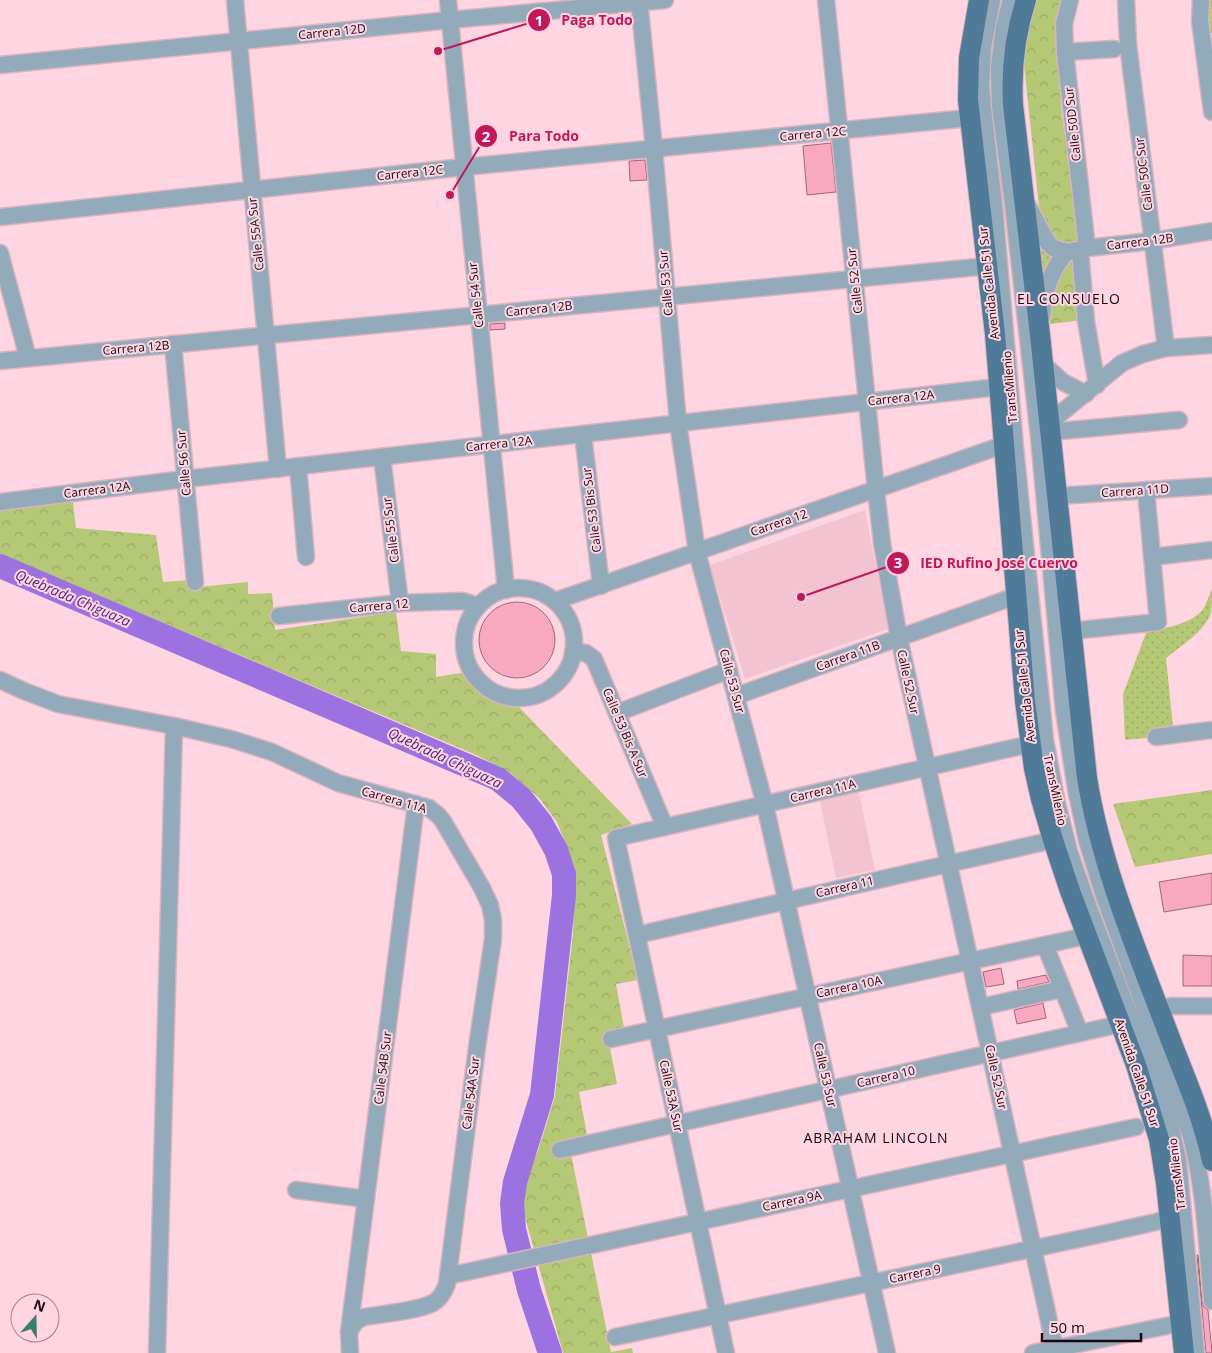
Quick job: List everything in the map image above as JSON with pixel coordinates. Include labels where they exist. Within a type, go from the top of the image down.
[{"type":"main road","name":"Avenida Calle 51 Sur","points":[[979,0],[967,80],[969,118],[988,266],[1030,744],[1041,799],[1053,840],[1086,936],[1126,1022],[1159,1139],[1176,1215],[1184,1353]]},
{"type":"main road","points":[[1026,0],[1017,37],[1012,84],[1087,778],[1095,821],[1113,884],[1154,1012],[1191,1091],[1212,1161]]},
{"type":"street","name":"Calle 55A Sur","points":[[235,0],[278,469]]},
{"type":"street","name":"Calle 54 Sur","points":[[448,0],[506,590]]},
{"type":"street","name":"Carrera 12D","points":[[0,65],[639,1],[665,0]]},
{"type":"street","name":"Calle 52 Sur","points":[[826,0],[876,490],[882,543],[898,638],[1056,1351]]},
{"type":"street","name":"TransMilenio","points":[[992,0],[983,47],[981,87],[999,252],[1042,717],[1052,781],[1069,851],[1126,1022]]},
{"type":"street","name":"TransMilenio","points":[[1011,0],[1000,52],[998,86],[1039,438],[1064,711],[1076,789],[1087,841],[1104,896],[1154,1012],[1191,1136],[1207,1202],[1212,1301]]},
{"type":"street","name":"Calle 50D Sur","points":[[1070,0],[1064,24],[1065,52],[1078,250],[1091,389]]},
{"type":"street","name":"Calle 50C Sur","points":[[1126,0],[1128,44],[1166,348]]},
{"type":"street","points":[[1201,0],[1200,21],[1212,112]]},
{"type":"street","name":"Calle 53 Sur","points":[[639,1],[678,423],[697,552],[765,805],[887,1353]]},
{"type":"street","points":[[1065,52],[1114,49]]},
{"type":"street","name":"Carrera 12C","points":[[0,217],[464,167],[969,118]]},
{"type":"street","points":[[1024,200],[1048,243],[1053,248],[1078,250]]},
{"type":"street","name":"Carrera 12B","points":[[1078,250],[1212,232]]},
{"type":"street","points":[[1040,335],[1044,302],[1054,267],[1078,250]]},
{"type":"street","points":[[0,253],[28,358]]},
{"type":"street","name":"Carrera 12B","points":[[0,361],[988,266]]},
{"type":"street","name":"Calle 56 Sur","points":[[173,344],[196,582]]},
{"type":"street","points":[[1050,428],[1122,363],[1143,354],[1166,348],[1212,345]]},
{"type":"street","points":[[1043,364],[1063,382],[1091,389]]},
{"type":"street","name":"Carrera 12A","points":[[0,502],[185,479],[998,387]]},
{"type":"street","points":[[1050,428],[1179,420]]},
{"type":"street","name":"Calle 53 Bis Sur","points":[[583,434],[601,586]]},
{"type":"street","name":"Carrera 12","points":[[555,602],[1003,445]]},
{"type":"street","name":"Calle 55 Sur","points":[[382,457],[400,603]]},
{"type":"street","points":[[298,466],[306,557]]},
{"type":"street","name":"Carrera 11D","points":[[1057,496],[1212,486]]},
{"type":"street","points":[[1072,631],[1158,622],[1146,490]]},
{"type":"street","points":[[1152,556],[1212,550]]},
{"type":"street","points":[[527,588],[547,595],[555,602],[569,619],[574,635],[574,652],[569,667],[560,680],[548,690],[534,696],[518,697],[503,695],[489,688],[477,678],[469,664],[465,649],[465,634],[470,619],[478,606],[486,599],[506,590],[527,588]]},
{"type":"street","name":"Carrera 11B","points":[[736,696],[1016,596]]},
{"type":"street","name":"Carrera 12","points":[[279,616],[400,603],[463,601],[478,606]]},
{"type":"street","name":"Calle 53 Bis A Sur","points":[[574,652],[586,653],[592,656],[665,827]]},
{"type":"street","points":[[617,714],[728,670]]},
{"type":"street","name":"Carrera 11A","points":[[0,680],[58,704],[231,739],[272,752],[338,783],[429,808],[438,814],[443,821],[482,888]]},
{"type":"street","points":[[157,1353],[174,726]]},
{"type":"street","points":[[1156,737],[1212,730]]},
{"type":"street","name":"Carrera 11A","points":[[616,838],[1030,744]]},
{"type":"street","name":"Calle 54B Sur","points":[[350,1353],[349,1332],[416,804]]},
{"type":"street","name":"Calle 53A Sur","points":[[616,838],[726,1353]]},
{"type":"street","name":"Carrera 11","points":[[637,935],[1053,840]]},
{"type":"street","name":"Calle 54A Sur","points":[[349,1332],[356,1321],[364,1317],[433,1303],[439,1298],[447,1284],[493,939],[493,920],[490,905],[482,888]]},
{"type":"street","name":"Carrera 10A","points":[[611,1039],[1086,936]]},
{"type":"street","points":[[1045,945],[1080,1034]]},
{"type":"street","points":[[981,1008],[1062,989]]},
{"type":"street","name":"Carrera 10","points":[[560,1150],[1080,1034],[1126,1022],[1178,1005],[1212,1006]]},
{"type":"street","name":"Carrera 9A","points":[[448,1276],[1136,1127]]},
{"type":"street","points":[[296,1190],[366,1199]]},
{"type":"street","name":"Carrera 9","points":[[614,1337],[1033,1249],[1176,1215],[1207,1202]]},
{"type":"street","name":"TransMilenio","points":[[1176,1215],[1196,1353]]},
{"type":"street","points":[[1033,1353],[1056,1351],[1181,1323]]},
{"type":"shaded area","points":[[865,510],[888,629],[745,679],[710,565]]},
{"type":"shaded area","points":[[858,788],[875,870],[836,878],[819,796]]},
{"type":"green space","points":[[1037,0],[1063,0],[1058,22],[1057,56],[1062,115],[1081,243],[1062,246],[1056,242],[1049,231],[1039,207],[1024,64],[1027,34]]},
{"type":"green space","points":[[1208,0],[1212,0],[1212,33],[1209,34]]},
{"type":"green space","points":[[1037,241],[1056,255],[1047,265],[1040,286]]},
{"type":"green space","points":[[1074,260],[1083,320],[1050,324],[1054,288],[1061,273]]},
{"type":"green space","points":[[73,502],[76,528],[156,535],[163,582],[189,580],[189,588],[248,582],[248,594],[272,593],[275,630],[396,612],[401,651],[436,654],[436,677],[467,672],[494,697],[516,704],[632,824],[601,835],[638,980],[616,984],[627,1044],[610,1048],[617,1084],[579,1092],[588,1140],[569,1144],[611,1352],[632,1348],[633,1353],[563,1353],[523,1210],[525,1182],[538,1151],[555,1096],[573,933],[575,868],[557,822],[539,798],[508,771],[474,754],[0,554],[0,510]]},
{"type":"green space","points":[[1212,589],[1211,613],[1208,620],[1192,638],[1166,658],[1173,727],[1156,728],[1156,737],[1125,740],[1123,694],[1146,633],[1178,625],[1193,618],[1204,608]]},
{"type":"green space","points":[[1212,790],[1212,854],[1135,867],[1113,804]]},
{"type":"building","points":[[831,143],[836,192],[807,195],[803,146]]},
{"type":"building","points":[[645,160],[647,180],[630,181],[629,161]]},
{"type":"building","points":[[505,323],[505,329],[490,330],[490,324]]},
{"type":"building","points":[[517,602],[532,605],[544,613],[552,625],[555,640],[552,655],[544,667],[532,675],[517,678],[502,675],[490,667],[482,655],[479,640],[482,625],[490,613],[502,605]]},
{"type":"building","points":[[1212,873],[1212,904],[1164,912],[1159,882]]},
{"type":"building","points":[[1183,955],[1212,956],[1212,986],[1183,986]]},
{"type":"building","points":[[1001,968],[1004,984],[986,987],[983,972]]},
{"type":"building","points":[[1046,975],[1049,982],[1018,989],[1017,981]]},
{"type":"building","points":[[1043,1003],[1046,1018],[1017,1024],[1014,1010]]},
{"type":"building","points":[[1197,1255],[1202,1302],[1208,1310],[1212,1353],[1206,1353]]},
{"type":"waterway","name":"Quebrada Chiguaza","points":[[0,566],[498,779],[521,798],[541,823],[556,850],[564,874],[564,895],[542,1095],[515,1182],[512,1203],[514,1229],[529,1290],[550,1353]]},
{"type":"place","name":"Paga Todo","points":[[438,51]]},
{"type":"place","name":"Para Todo","points":[[450,195]]},
{"type":"place","name":"IED Rufino José Cuervo","points":[[801,597]]},
{"type":"district","name":"EL CONSUELO","points":[[1069,299]]},
{"type":"district","name":"ABRAHAM LINCOLN","points":[[876,1138]]}]
